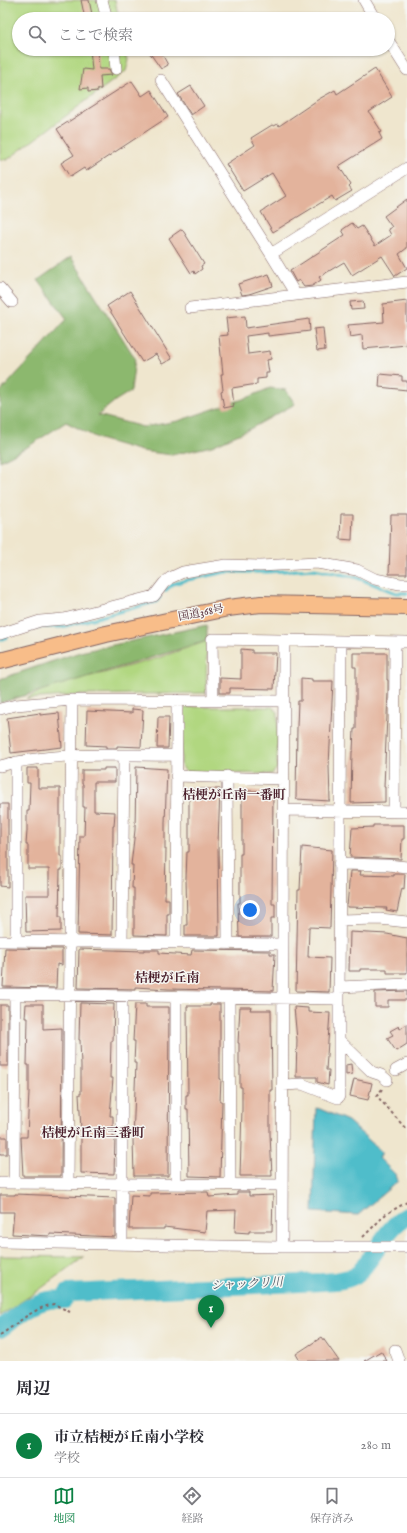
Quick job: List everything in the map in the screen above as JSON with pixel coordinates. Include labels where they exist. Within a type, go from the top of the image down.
[{"type":"highway","name":"国道368号","points":[[0,661],[106,634],[228,608],[261,604],[407,607]]},
{"type":"street","points":[[102,0],[105,12]]},
{"type":"street","points":[[364,0],[371,12]]},
{"type":"street","points":[[395,51],[407,70]]},
{"type":"street","points":[[115,56],[116,69]]},
{"type":"street","points":[[161,80],[296,295]]},
{"type":"street","points":[[271,254],[407,168]]},
{"type":"street","points":[[190,308],[407,282]]},
{"type":"street","points":[[0,288],[12,302]]},
{"type":"street","points":[[0,634],[40,621],[64,619],[154,596],[164,582],[183,572],[226,565],[260,566],[317,562],[357,570],[375,578],[400,584],[407,584]]},
{"type":"street","points":[[213,700],[212,638],[407,642]]},
{"type":"street","points":[[282,1247],[284,640]]},
{"type":"street","points":[[283,1085],[302,1084],[338,1098],[339,1096],[339,810],[341,641]]},
{"type":"street","points":[[394,811],[395,642]]},
{"type":"street","points":[[0,709],[16,705],[72,700],[283,701]]},
{"type":"street","points":[[68,1184],[72,700]]},
{"type":"street","points":[[176,942],[177,700]]},
{"type":"street","points":[[0,766],[16,762],[71,756],[176,755]]},
{"type":"street","points":[[122,942],[124,756]]},
{"type":"street","points":[[16,762],[16,941]]},
{"type":"street","points":[[176,776],[227,776],[283,779]]},
{"type":"street","points":[[227,776],[228,944]]},
{"type":"street","points":[[283,810],[407,812]]},
{"type":"street","points":[[339,864],[407,867]]},
{"type":"street","points":[[339,920],[380,919],[407,922]]},
{"type":"street","points":[[0,941],[282,944]]},
{"type":"street","points":[[339,986],[407,984]]},
{"type":"street","points":[[0,994],[176,998],[339,999]]},
{"type":"street","points":[[14,1182],[15,994]]},
{"type":"street","points":[[122,996],[122,1245]]},
{"type":"street","points":[[176,998],[176,1184]]},
{"type":"street","points":[[229,998],[230,1184]]},
{"type":"street","points":[[339,1040],[372,1072],[381,1075],[387,1080]]},
{"type":"street","points":[[396,1070],[407,1064]]},
{"type":"street","points":[[0,1182],[68,1184],[282,1185]]},
{"type":"street","points":[[0,1242],[282,1247],[406,1247]]},
{"type":"street","points":[[395,1350],[399,1361]]},
{"type":"path","points":[[387,1080],[377,1096],[407,1130]]},
{"type":"path","points":[[359,1246],[367,1232],[386,1214],[393,1208],[407,1202]]},
{"type":"path","points":[[0,1335],[28,1314],[39,1308],[54,1304],[70,1312]]},
{"type":"green space","points":[[0,0],[115,0],[118,12],[12,12],[12,56],[128,56],[129,59],[126,71],[7,160],[0,159]]},
{"type":"green space","points":[[71,257],[135,358],[131,391],[115,401],[98,415],[143,427],[178,421],[249,397],[270,388],[286,390],[295,404],[248,430],[212,446],[172,455],[141,451],[99,439],[66,422],[29,446],[0,461],[0,392],[67,319],[38,280]]},
{"type":"green space","points":[[207,625],[207,641],[0,703],[0,679],[80,652]]},
{"type":"green space","points":[[207,641],[206,693],[80,695],[26,699],[53,684],[104,673],[158,658]]},
{"type":"green space","points":[[186,707],[272,707],[278,712],[277,768],[272,774],[186,772],[181,765],[181,714]]},
{"type":"green space","points":[[0,1256],[84,1257],[0,1316]]},
{"type":"water","points":[[316,1108],[348,1121],[382,1152],[379,1158],[396,1175],[398,1181],[358,1215],[313,1212]]},
{"type":"building","points":[[81,0],[89,0],[92,12],[84,12]]},
{"type":"building","points":[[91,56],[98,56],[99,69],[109,69],[112,75],[100,76],[101,89],[98,89],[98,91],[88,92],[88,88],[80,89],[83,69],[92,70]]},
{"type":"building","points":[[152,56],[163,56],[168,65],[161,69]]},
{"type":"building","points":[[375,69],[392,97],[369,112],[382,132],[379,133],[382,139],[339,166],[351,185],[349,187],[352,191],[335,201],[332,196],[273,232],[261,212],[286,196],[272,173],[243,191],[226,164],[255,145],[251,138],[272,125],[274,126],[278,124],[279,126],[335,90],[337,94]]},
{"type":"building","points":[[132,81],[142,96],[151,90],[168,117],[86,171],[84,168],[70,177],[61,163],[74,155],[57,129]]},
{"type":"building","points":[[191,86],[204,106],[191,115],[178,94]]},
{"type":"building","points":[[407,199],[407,248],[399,254],[407,268],[395,276],[382,256],[352,275],[344,262],[319,277],[321,280],[312,286],[304,287],[299,280],[296,282],[290,271],[345,235],[342,230],[352,223],[357,229],[362,226],[375,246],[391,235],[388,229],[392,227],[384,216]]},
{"type":"building","points":[[182,229],[204,264],[201,266],[202,269],[195,274],[194,271],[191,273],[169,238]]},
{"type":"building","points":[[269,274],[273,286],[242,295],[238,284]]},
{"type":"building","points":[[130,291],[172,359],[162,364],[156,354],[142,362],[107,306]]},
{"type":"building","points":[[363,301],[364,309],[351,310],[350,302]]},
{"type":"building","points":[[407,301],[407,345],[363,349],[362,335],[350,337],[348,325],[384,322],[383,304]]},
{"type":"building","points":[[245,316],[246,328],[309,319],[310,331],[268,336],[268,333],[246,336],[248,354],[270,351],[271,359],[267,360],[269,373],[266,373],[266,378],[257,379],[257,384],[232,388],[234,406],[224,408],[221,391],[223,390],[221,374],[223,374],[219,336],[228,335],[226,318]]},
{"type":"building","points":[[323,328],[325,350],[317,351],[314,329]]},
{"type":"building","points":[[380,374],[402,376],[402,381],[407,381],[407,390],[379,387]]},
{"type":"building","points":[[341,514],[353,514],[352,540],[340,539]]},
{"type":"building","points":[[391,515],[407,515],[407,574],[389,574]]},
{"type":"building","points":[[241,649],[252,650],[252,653],[276,653],[274,689],[230,688],[230,693],[220,693],[220,678],[241,679]]},
{"type":"building","points":[[353,653],[387,653],[388,692],[384,787],[385,802],[351,803],[352,751],[354,729],[356,729],[356,667],[353,667]]},
{"type":"building","points":[[301,678],[312,679],[312,681],[333,681],[329,766],[330,801],[296,799],[298,701],[301,701]]},
{"type":"building","points":[[132,709],[143,710],[141,747],[117,746],[117,748],[106,748],[106,746],[86,745],[87,711],[132,713]]},
{"type":"building","points":[[40,713],[40,715],[59,713],[62,747],[11,753],[7,718]]},
{"type":"building","points":[[158,717],[169,717],[168,748],[157,748]]},
{"type":"building","points":[[136,767],[167,769],[165,899],[169,899],[169,914],[167,914],[167,936],[134,935],[134,888],[132,888],[133,865],[131,865],[135,830]]},
{"type":"building","points":[[27,768],[38,768],[38,788],[60,788],[60,856],[62,856],[62,870],[60,870],[59,917],[61,917],[61,931],[26,932],[25,895],[49,895],[49,869],[28,869],[28,845],[26,845],[30,783],[27,783]]},
{"type":"building","points":[[104,768],[115,768],[115,782],[94,782],[94,811],[115,812],[113,826],[112,935],[78,934],[80,836],[84,836],[85,807],[83,807],[82,770],[104,770]]},
{"type":"building","points":[[189,789],[220,789],[218,844],[219,936],[185,936],[185,925],[187,925],[187,852],[189,852]]},
{"type":"building","points":[[242,791],[273,791],[272,904],[275,904],[275,918],[271,918],[271,937],[239,937],[238,903],[240,903],[240,854],[242,854]]},
{"type":"building","points":[[0,804],[8,804],[8,887],[0,886]]},
{"type":"building","points":[[373,825],[404,825],[404,839],[402,839],[401,859],[350,857],[352,828],[373,827]]},
{"type":"building","points":[[302,847],[332,850],[330,928],[309,927],[308,957],[330,958],[329,992],[296,991],[298,890],[300,890]]},
{"type":"building","points":[[350,871],[361,871],[360,875],[394,876],[394,874],[405,874],[404,889],[402,888],[397,912],[386,910],[387,908],[347,907]]},
{"type":"building","points":[[350,932],[387,934],[407,938],[407,973],[387,973],[387,969],[360,969],[360,971],[349,971]]},
{"type":"building","points":[[5,948],[62,949],[62,965],[57,964],[56,988],[3,987]]},
{"type":"building","points":[[79,949],[159,950],[159,953],[191,955],[192,950],[270,951],[270,954],[275,954],[273,991],[135,987],[135,989],[78,988]]},
{"type":"building","points":[[407,991],[407,1000],[388,1000],[388,1007],[375,1007],[375,992]]},
{"type":"building","points":[[80,1003],[114,1004],[113,1041],[111,1041],[110,1078],[113,1078],[110,1116],[113,1116],[113,1137],[115,1137],[114,1174],[81,1173],[79,1094],[81,1094],[79,1040]]},
{"type":"building","points":[[26,1004],[43,1004],[43,1029],[62,1028],[61,1176],[23,1176],[21,1137],[27,1137],[29,1092],[29,1065],[27,1065],[28,1018],[25,1018]]},
{"type":"building","points":[[135,1004],[146,1004],[146,1007],[169,1007],[168,1176],[134,1176],[133,1140],[136,1063],[134,1063],[135,1041],[133,1041]]},
{"type":"building","points":[[210,1004],[220,1004],[220,1101],[222,1101],[220,1177],[189,1176],[188,1109],[186,1109],[186,1095],[188,1095],[187,1006],[210,1006]]},
{"type":"building","points":[[0,1005],[8,1005],[8,1066],[0,1066]]},
{"type":"building","points":[[240,1007],[251,1007],[250,1010],[271,1010],[272,1090],[270,1090],[270,1134],[272,1176],[240,1176],[242,1087],[240,1087],[238,1043]]},
{"type":"building","points":[[294,1007],[308,1008],[308,1012],[330,1013],[326,1070],[329,1070],[328,1085],[317,1082],[317,1077],[296,1077],[297,1040]]},
{"type":"building","points":[[407,1024],[407,1044],[396,1051],[387,1038],[393,1035],[390,1031],[399,1026],[400,1029]]},
{"type":"building","points":[[351,1064],[352,1074],[346,1075],[346,1065]]},
{"type":"building","points":[[354,1079],[372,1083],[368,1100],[350,1096]]},
{"type":"building","points":[[0,1137],[7,1137],[7,1154],[0,1154]]},
{"type":"building","points":[[208,1192],[209,1197],[237,1195],[237,1192],[249,1192],[249,1196],[273,1195],[272,1231],[249,1231],[249,1233],[235,1232],[236,1210],[207,1211],[205,1232],[164,1227],[164,1229],[129,1229],[131,1195],[150,1196],[150,1193]]},
{"type":"building","points":[[15,1194],[115,1198],[115,1237],[12,1234],[14,1212],[0,1212],[0,1195]]},
{"type":"building","points":[[322,1337],[339,1361],[300,1361],[296,1354]]},
{"type":"building","points":[[381,1351],[387,1361],[364,1361]]},
{"type":"waterway","points":[[165,591],[173,584],[226,572],[267,572],[314,569],[355,577],[396,593],[407,593]]},
{"type":"waterway","points":[[30,630],[41,627],[62,627],[156,602],[160,597]]},
{"type":"waterway","points":[[0,640],[7,637]]},
{"type":"waterway","name":"シャックリ川","points":[[0,1329],[35,1304],[51,1300],[64,1300],[68,1293],[322,1282],[350,1278],[358,1273],[399,1221],[407,1216]]},
{"type":"place","name":"市立桔梗が丘南小学校","points":[[211,1328]]},
{"type":"district","name":"桔梗が丘南一番町","points":[[234,795]]},
{"type":"district","name":"桔梗が丘南","points":[[167,978]]},
{"type":"district","name":"桔梗が丘南三番町","points":[[93,1133]]}]
